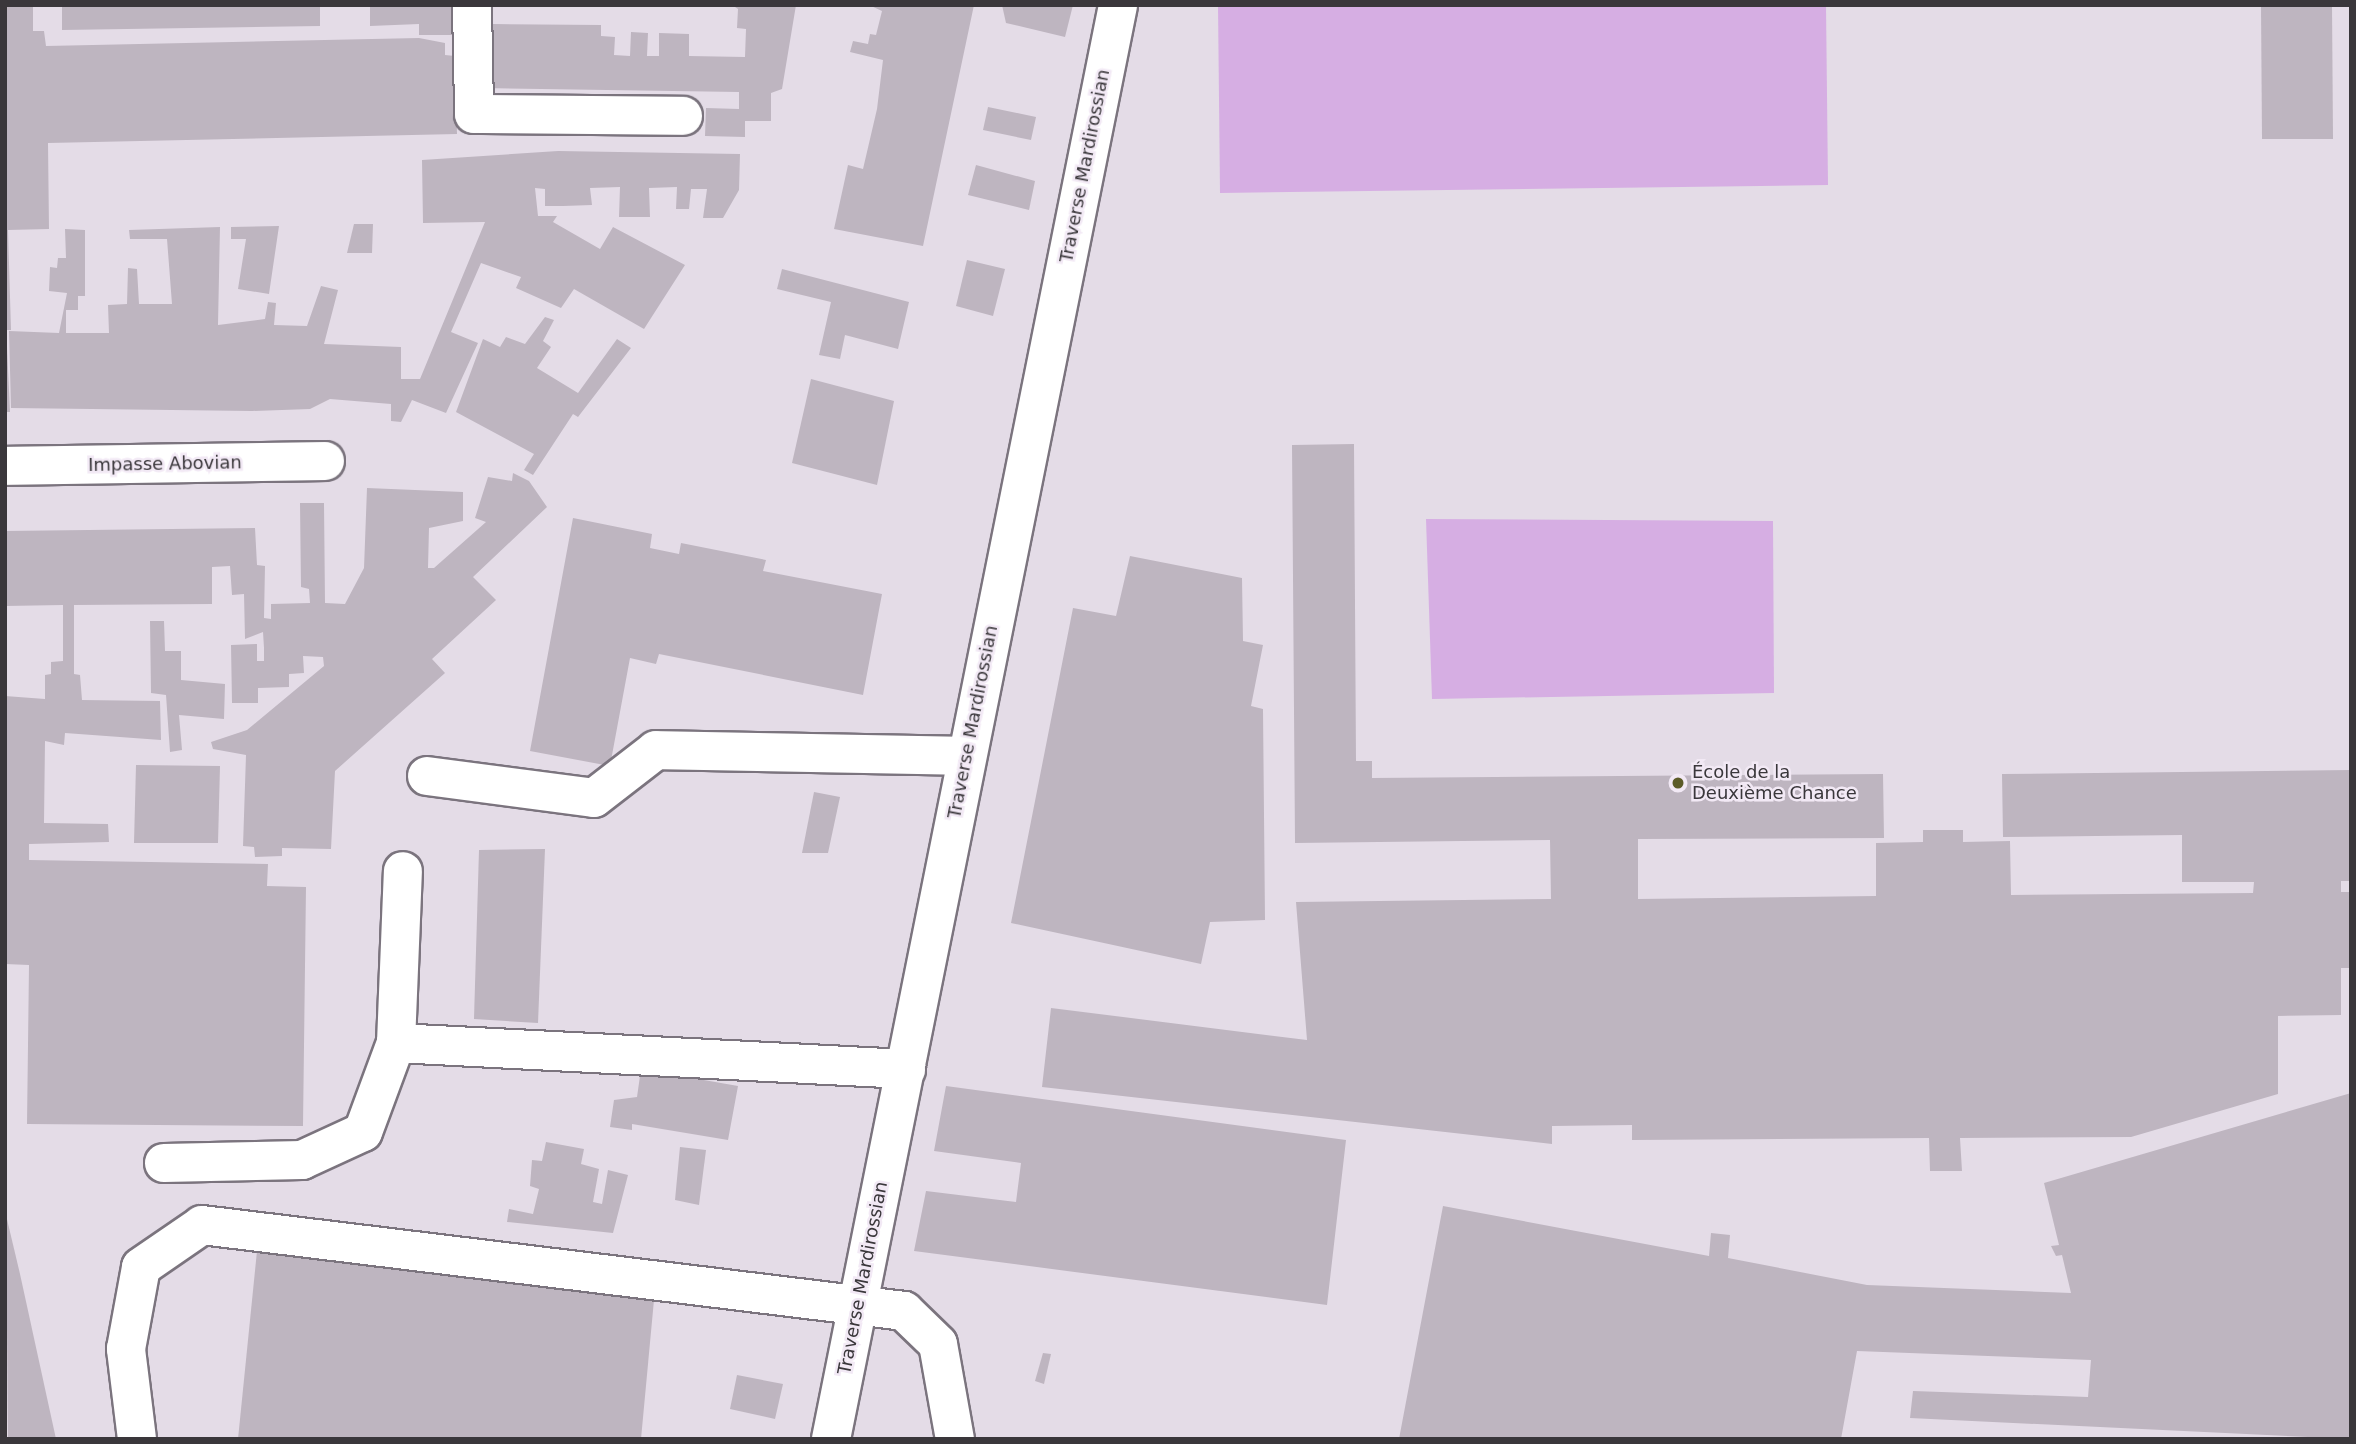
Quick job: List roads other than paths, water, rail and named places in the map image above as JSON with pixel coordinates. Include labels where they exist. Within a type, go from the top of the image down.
[{"type":"street","points":[[472,5],[474,114],[683,116]]},
{"type":"street","name":"Traverse Mardirossian","points":[[831,1439],[1118,5]]},
{"type":"street","name":"Impasse Abovian","points":[[5,466],[325,461]]},
{"type":"street","points":[[427,776],[594,798],[656,750],[966,756]]},
{"type":"street","points":[[164,1163],[302,1160],[363,1132],[396,1043],[403,871]]},
{"type":"street","points":[[396,1043],[906,1069]]},
{"type":"street","points":[[137,1439],[126,1349],[141,1267],[202,1225],[857,1302],[904,1311],[938,1344],[955,1439]]},
{"type":"place","name":"École de la Deuxième Chance","points":[[1678,783]]}]
